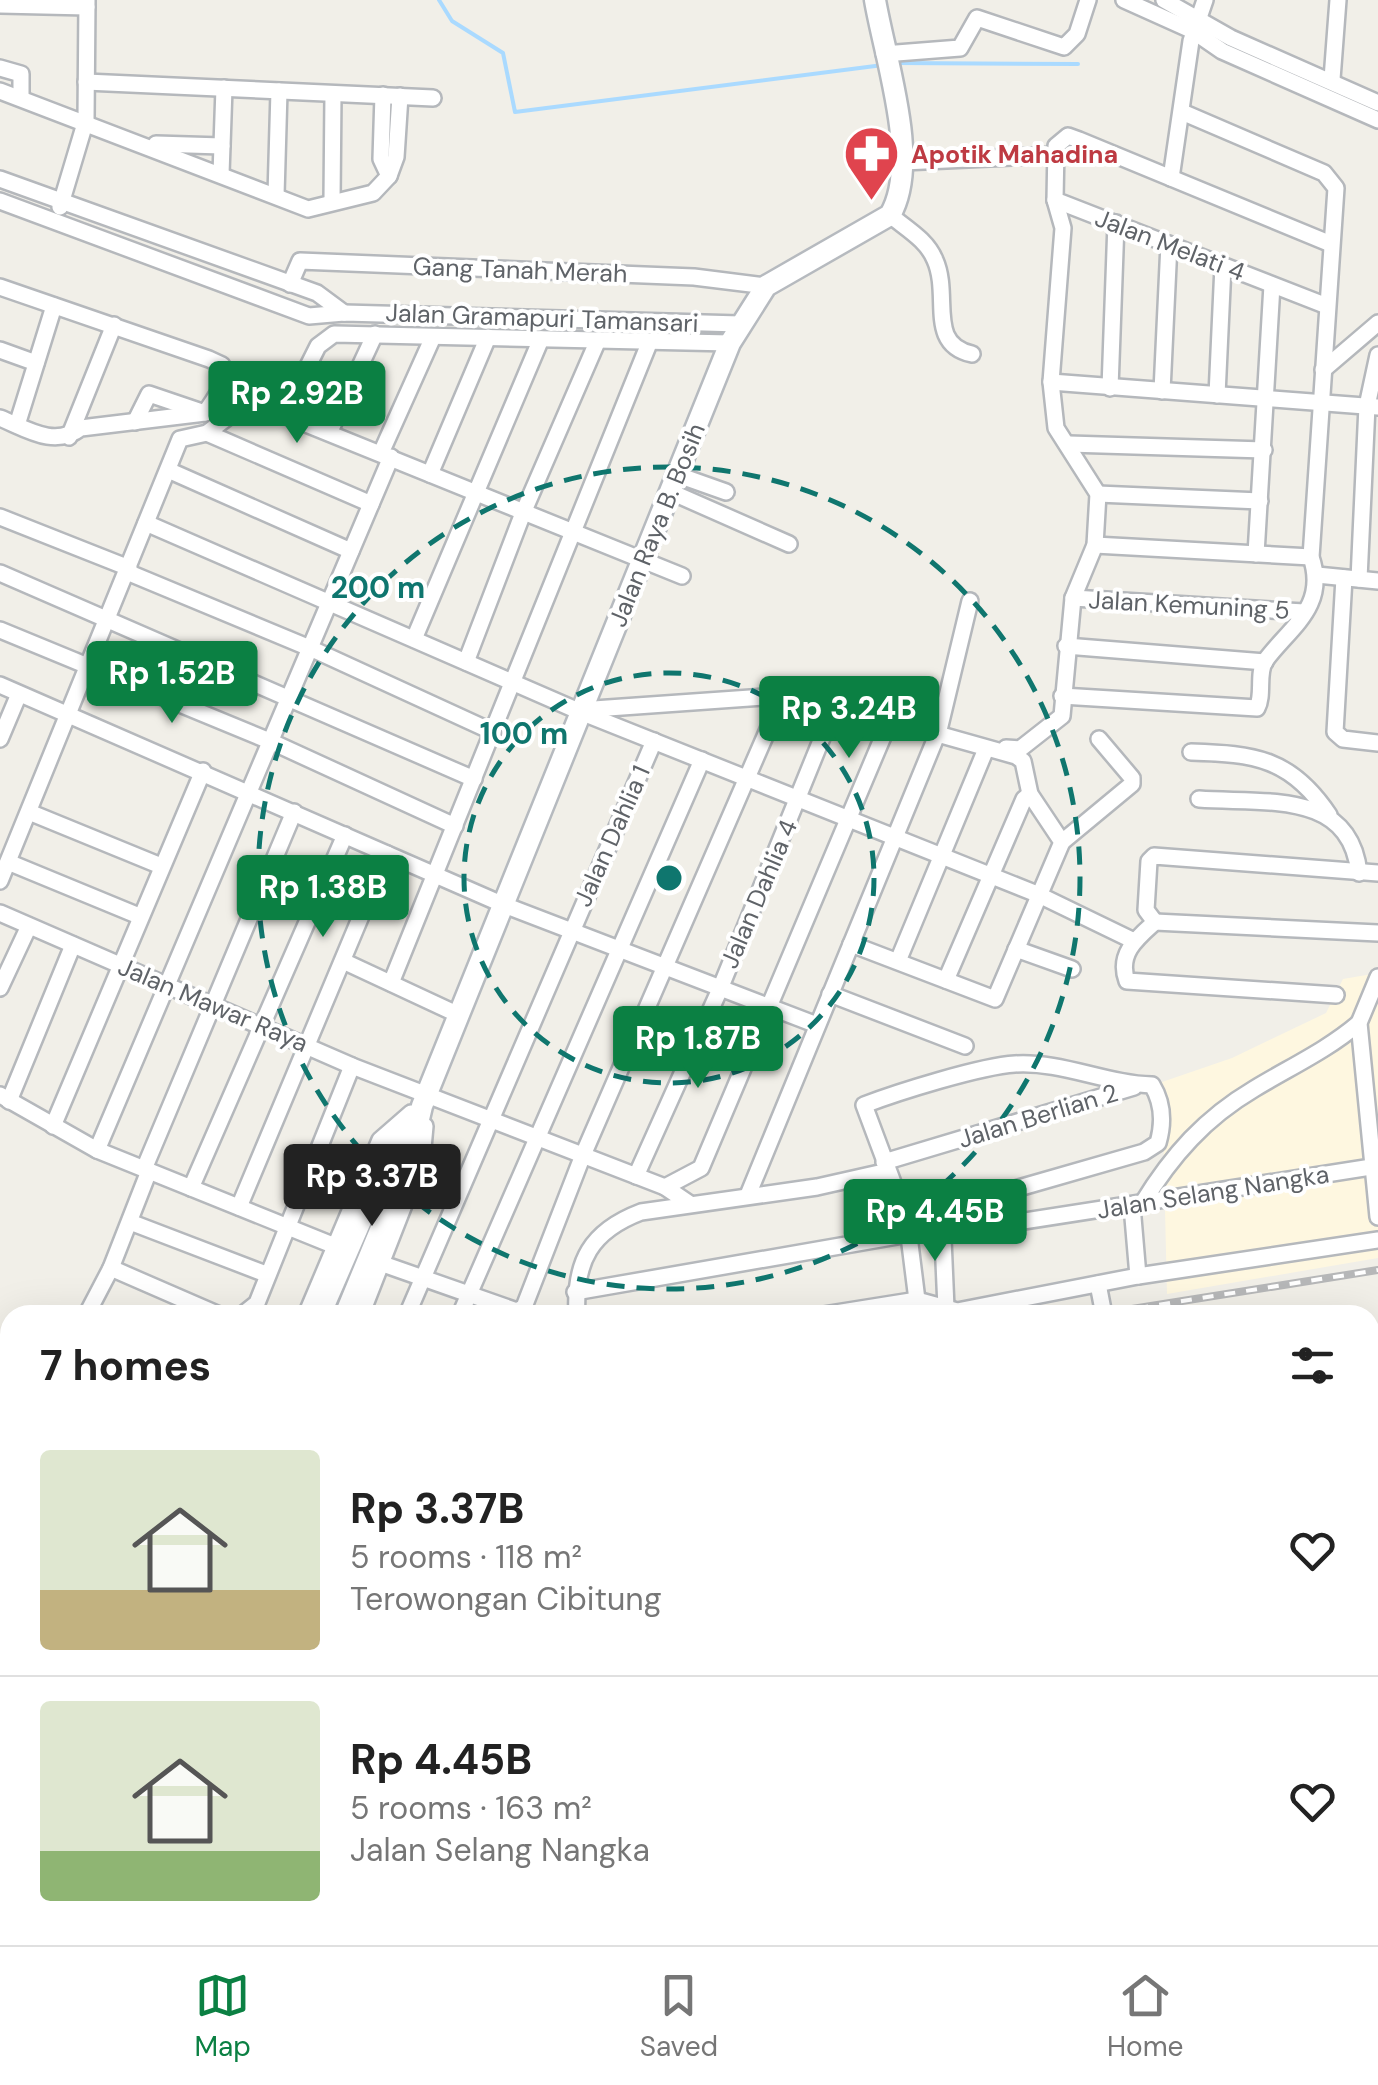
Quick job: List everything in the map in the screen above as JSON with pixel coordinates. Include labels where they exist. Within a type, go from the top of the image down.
[{"type":"main road","points":[[875,0],[903,162],[901,190],[890,215]]},
{"type":"main road","name":"Jalan Raya B. Bosih","points":[[424,1100],[735,334],[766,286],[890,215]]},
{"type":"main road","points":[[324,1305],[392,1148],[424,1100]]},
{"type":"main road","points":[[349,1305],[410,1158],[424,1100]]},
{"type":"street","points":[[886,62],[960,48],[977,18],[1064,48],[1077,34],[1088,0]]},
{"type":"street","points":[[1124,0],[1199,16],[1222,51],[1378,120]]},
{"type":"street","points":[[1164,0],[1199,16],[1230,38],[1332,79],[1378,103]]},
{"type":"street","points":[[1332,79],[1338,0]]},
{"type":"street","points":[[0,5],[87,3],[86,120],[55,222]]},
{"type":"street","points":[[1172,178],[1199,16]]},
{"type":"street","points":[[0,68],[21,74],[21,98]]},
{"type":"street","points":[[86,82],[433,98]]},
{"type":"street","points":[[222,174],[224,88]]},
{"type":"street","points":[[0,91],[86,120],[308,209],[332,200],[373,193],[389,176],[396,157],[400,96]]},
{"type":"street","points":[[276,196],[279,91]]},
{"type":"street","points":[[332,94],[332,200]]},
{"type":"street","points":[[383,95],[381,159],[389,176]]},
{"type":"street","points":[[1062,696],[1257,708],[1265,662],[1291,635],[1317,576],[1311,557],[1333,180],[1182,112]]},
{"type":"street","points":[[1021,755],[1038,737],[1056,726],[1062,716],[1073,598],[1095,545],[1098,494],[1056,428],[1051,382],[1063,228],[1056,200],[1056,146],[1068,136],[1332,244]]},
{"type":"street","points":[[145,144],[222,146]]},
{"type":"street","points":[[903,162],[1056,155]]},
{"type":"street","name":"Jalan Gramapuri Tamansari","points":[[0,180],[324,297],[344,313]]},
{"type":"street","name":"Jalan Melati 4","points":[[1056,200],[1328,306]]},
{"type":"street","name":"Jalan Gramapuri Tamansari","points":[[0,201],[309,316],[344,313],[735,334]]},
{"type":"street","points":[[890,215],[928,246],[938,264],[944,339],[955,350],[972,354]]},
{"type":"street","points":[[1110,388],[1116,224]]},
{"type":"street","points":[[1162,391],[1169,244]]},
{"type":"street","name":"Gang Tanah Merah","points":[[290,284],[300,261],[694,277],[766,286]]},
{"type":"street","points":[[1217,395],[1223,266]]},
{"type":"street","points":[[1256,554],[1272,285]]},
{"type":"street","points":[[0,287],[222,365],[224,382],[205,412],[81,428],[69,437],[54,439],[0,418]]},
{"type":"street","points":[[17,425],[54,306]]},
{"type":"street","points":[[1323,370],[1378,323]]},
{"type":"street","points":[[69,437],[114,325]]},
{"type":"street","points":[[286,412],[324,337],[375,334],[650,340],[735,334]]},
{"type":"street","points":[[330,432],[375,334]]},
{"type":"street","points":[[97,1150],[312,649],[433,337]]},
{"type":"street","points":[[430,474],[488,338]]},
{"type":"street","points":[[414,640],[541,340]]},
{"type":"street","points":[[466,662],[523,513],[598,340]]},
{"type":"street","points":[[391,983],[650,340]]},
{"type":"street","points":[[0,350],[36,363]]},
{"type":"street","points":[[1378,354],[1372,407],[1370,519],[1352,578],[1335,732],[1342,740],[1378,743]]},
{"type":"street","points":[[1051,382],[1372,407]]},
{"type":"street","points":[[135,422],[149,394],[205,412]]},
{"type":"street","points":[[0,881],[180,439],[207,432],[249,400],[682,576]]},
{"type":"street","points":[[207,432],[371,504]]},
{"type":"street","points":[[1069,444],[1264,450]]},
{"type":"street","points":[[168,470],[351,551]]},
{"type":"street","points":[[674,483],[726,492]]},
{"type":"street","points":[[674,483],[789,544]]},
{"type":"street","points":[[1098,494],[1260,502]]},
{"type":"street","points":[[0,516],[312,649],[493,732]]},
{"type":"street","points":[[146,524],[512,682],[1036,894],[1132,940]]},
{"type":"street","points":[[1095,545],[1311,557]]},
{"type":"street","points":[[0,573],[292,696],[474,779]]},
{"type":"street","points":[[1317,576],[1378,581]]},
{"type":"street","name":"Jalan Kemuning 5","points":[[1073,598],[1304,612]]},
{"type":"street","points":[[748,1196],[938,733],[970,601]]},
{"type":"street","points":[[0,630],[272,742],[455,826]]},
{"type":"street","points":[[1066,646],[1265,662]]},
{"type":"street","points":[[0,686],[504,905],[817,1025]]},
{"type":"street","points":[[0,739],[19,694]]},
{"type":"street","points":[[584,709],[783,695],[838,700],[986,749],[1021,755]]},
{"type":"street","points":[[783,695],[1021,755]]},
{"type":"street","points":[[525,1305],[583,1156],[668,969],[783,695]]},
{"type":"street","name":"Jalan Dahlia 4","points":[[636,1176],[720,988],[836,706]]},
{"type":"street","points":[[665,1186],[701,1168],[890,720]]},
{"type":"street","points":[[851,944],[995,999],[1036,894],[1062,842],[1130,791],[1132,778],[1099,739]]},
{"type":"street","name":"Jalan Dahlia 1","points":[[411,1305],[654,741]]},
{"type":"street","points":[[898,962],[986,749]]},
{"type":"street","points":[[1190,752],[1250,754],[1308,782],[1356,847],[1360,873]]},
{"type":"street","points":[[1021,755],[1030,794],[1062,842]]},
{"type":"street","points":[[465,1305],[616,950],[702,760]]},
{"type":"street","points":[[53,1126],[118,964],[203,772]]},
{"type":"street","points":[[946,980],[1024,799],[1030,794]]},
{"type":"street","points":[[1199,799],[1318,808],[1328,814]]},
{"type":"street","points":[[29,812],[161,866]]},
{"type":"street","points":[[88,1305],[111,1268],[147,1170],[294,812]]},
{"type":"street","points":[[191,1188],[344,835]]},
{"type":"street","points":[[239,1208],[387,854]]},
{"type":"street","points":[[1155,922],[1146,910],[1149,861],[1154,856],[1378,873]]},
{"type":"street","points":[[8,862],[139,916]]},
{"type":"street","name":"Jalan Mawar Raya","points":[[0,913],[424,1100],[488,1119],[665,1186],[690,1204]]},
{"type":"street","points":[[1336,995],[1127,981],[1123,970],[1132,940],[1155,922],[1378,933]]},
{"type":"street","points":[[0,988],[29,926]]},
{"type":"street","points":[[74,945],[4,1098],[97,1150],[335,1246]]},
{"type":"street","points":[[1016,950],[1072,969]]},
{"type":"street","points":[[343,960],[459,1014]]},
{"type":"street","points":[[1138,1276],[1137,1205],[1164,1166],[1196,1132],[1253,1089],[1328,1050],[1359,1024],[1378,977]]},
{"type":"street","points":[[830,994],[965,1046]]},
{"type":"street","points":[[1359,1024],[1378,1217]]},
{"type":"street","points":[[576,1305],[576,1292],[908,1227],[1144,1152],[1158,1143],[1163,1124],[1152,1084],[1135,1087],[1088,1074],[1018,1064],[864,1106],[908,1227],[917,1300]]},
{"type":"street","points":[[254,1305],[352,1066]]},
{"type":"street","name":"Jalan Berlian 2","points":[[576,1292],[588,1250],[600,1231],[641,1212],[748,1196],[886,1166],[1135,1087]]},
{"type":"street","name":"Jalan Raya B. Bosih","points":[[310,1305],[380,1140],[424,1100]]},
{"type":"street","name":"Jalan Raya B. Bosih","points":[[366,1305],[422,1158],[424,1100]]},
{"type":"street","name":"Jalan Selang Nangka","points":[[946,1305],[946,1233],[1375,1166]]},
{"type":"street","points":[[130,1222],[266,1274]]},
{"type":"street","points":[[983,1305],[1138,1276],[1378,1240]]},
{"type":"street","points":[[384,1264],[498,1305]]},
{"type":"street","points":[[111,1268],[197,1305]]},
{"type":"street","points":[[1098,1284],[1102,1305]]},
{"type":"street","points":[[886,1305],[917,1300],[935,1305]]},
{"type":"shaded area","points":[[1378,973],[1378,1258],[1167,1294],[1162,1082],[1232,1058],[1326,1013],[1343,979]]},
{"type":"waterway","points":[[439,0],[452,21],[503,53],[515,112],[883,65]]},
{"type":"waterway","points":[[898,63],[1078,64]]},
{"type":"railway","points":[[1157,1305],[1378,1270]]},
{"type":"place","name":"Apotik Mahadina","points":[[872,203]]}]
